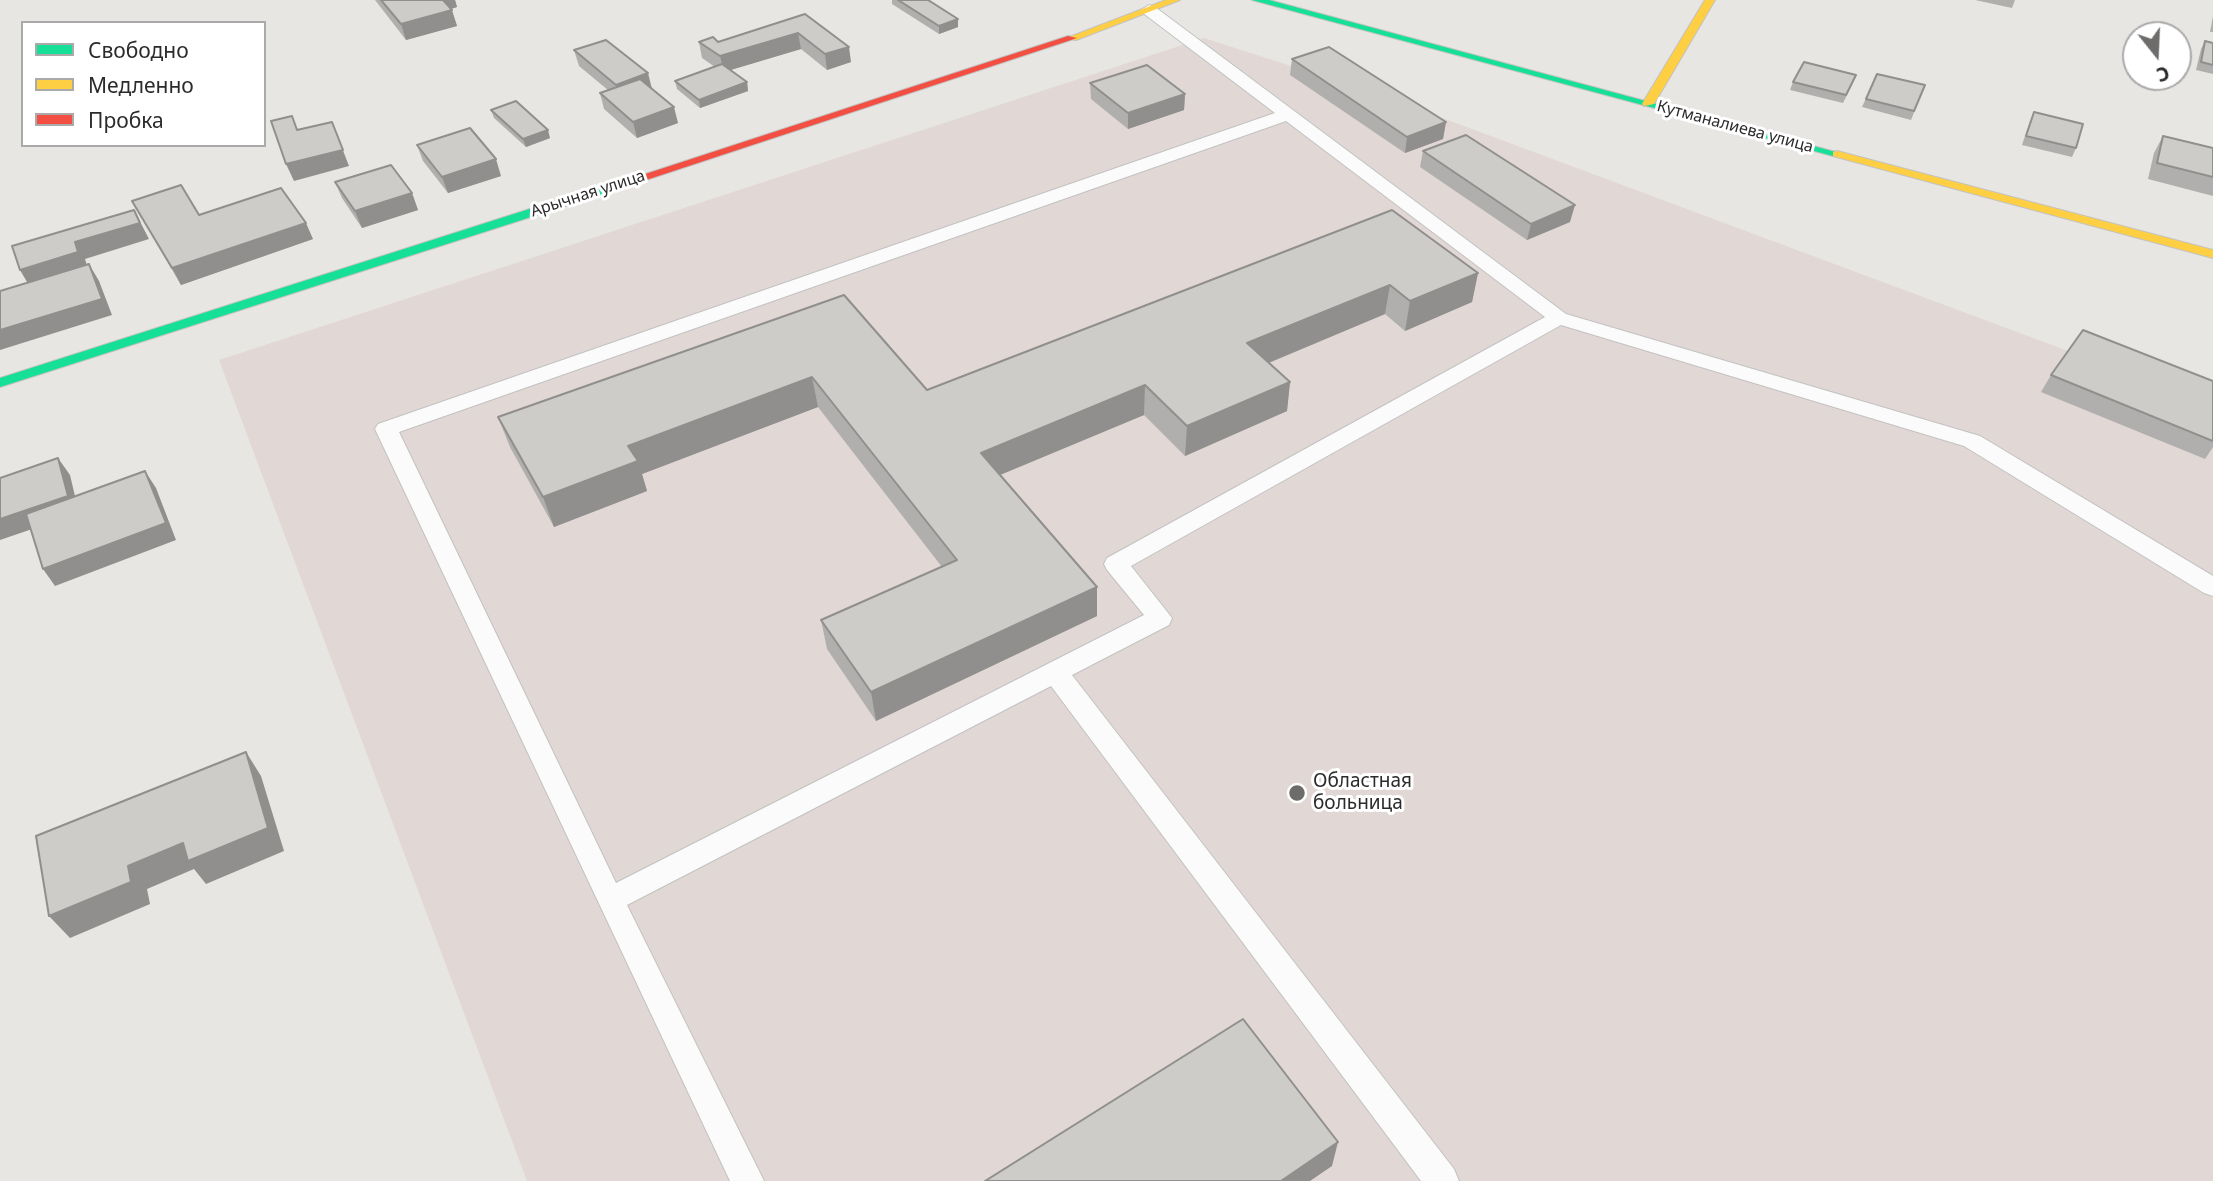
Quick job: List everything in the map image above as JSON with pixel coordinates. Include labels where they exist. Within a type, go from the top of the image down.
[{"type":"street","name":"Арычная улица","points":[[0,383],[1064,41],[1175,0]]},
{"type":"street","name":"Кутманалиева улица","points":[[1257,0],[2213,254]]},
{"type":"street","points":[[1648,104],[1710,0]]},
{"type":"lane","points":[[1149,10],[1559,318],[1972,441],[2213,587]]},
{"type":"lane","points":[[747,1181],[386,429],[1289,114]]},
{"type":"lane","points":[[610,900],[1160,618],[1116,564],[1559,318]]},
{"type":"lane","points":[[1054,671],[1442,1181]]},
{"type":"shaded area","name":"Областная больница","points":[[1204,38],[1378,94],[2213,405],[2213,1181],[527,1181],[219,360]]},
{"type":"building","points":[[381,0],[443,0],[452,10],[401,24]]},
{"type":"building","points":[[898,0],[928,0],[958,19],[939,26]]},
{"type":"building","points":[[805,14],[849,47],[825,54],[798,33],[720,56],[699,42],[713,37],[718,42]]},
{"type":"building","points":[[606,40],[648,73],[616,85],[574,50]]},
{"type":"building","points":[[2205,41],[2213,43],[2213,65],[2201,62]]},
{"type":"building","points":[[1329,47],[1446,122],[1407,137],[1292,59]]},
{"type":"building","points":[[1804,62],[1856,75],[1846,95],[1793,82]]},
{"type":"building","points":[[722,64],[747,82],[699,100],[675,81]]},
{"type":"building","points":[[1147,65],[1185,94],[1128,113],[1090,83]]},
{"type":"building","points":[[1877,74],[1925,85],[1914,111],[1866,99]]},
{"type":"building","points":[[640,79],[674,107],[633,122],[600,93]]},
{"type":"building","points":[[516,101],[548,130],[523,139],[491,110]]},
{"type":"building","points":[[2034,112],[2083,124],[2076,148],[2026,136]]},
{"type":"building","points":[[292,116],[297,130],[332,122],[343,150],[286,164],[271,121]]},
{"type":"building","points":[[470,128],[496,159],[442,177],[417,145]]},
{"type":"building","points":[[1466,135],[1575,205],[1531,224],[1423,151]]},
{"type":"building","points":[[2163,136],[2213,148],[2213,177],[2157,163]]},
{"type":"building","points":[[391,165],[412,193],[355,211],[335,182]]},
{"type":"building","points":[[181,185],[199,215],[281,188],[306,223],[172,268],[132,201]]},
{"type":"building","points":[[134,210],[140,223],[75,242],[78,252],[20,270],[12,246]]},
{"type":"building","points":[[1392,210],[1478,273],[1410,301],[1390,285],[1247,343],[1290,382],[1187,426],[1145,385],[981,453],[1097,587],[871,692],[821,620],[957,560],[812,377],[628,446],[638,461],[543,497],[498,417],[844,295],[927,390]]},
{"type":"building","points":[[89,264],[102,299],[0,330],[0,291]]},
{"type":"building","points":[[2083,330],[2213,381],[2213,441],[2051,375]]},
{"type":"building","points":[[58,458],[68,496],[0,519],[0,478]]},
{"type":"building","points":[[145,471],[166,523],[43,569],[26,514]]},
{"type":"building","points":[[246,752],[268,828],[188,861],[183,843],[128,866],[131,882],[49,916],[36,836]]},
{"type":"building","points":[[1243,1019],[1338,1142],[1281,1181],[985,1181]]},
{"type":"traffic: fast","points":[[1257,0],[1837,154]]},
{"type":"traffic: fast","points":[[0,383],[633,180]]},
{"type":"traffic: slow","points":[[1072,38],[1175,0]]},
{"type":"traffic: slow","points":[[1648,104],[1710,0]]},
{"type":"traffic: slow","points":[[1837,154],[2213,254]]},
{"type":"traffic: jam","points":[[633,180],[1072,38]]},
{"type":"place","name":"Областная больница","points":[[1297,793]]}]
